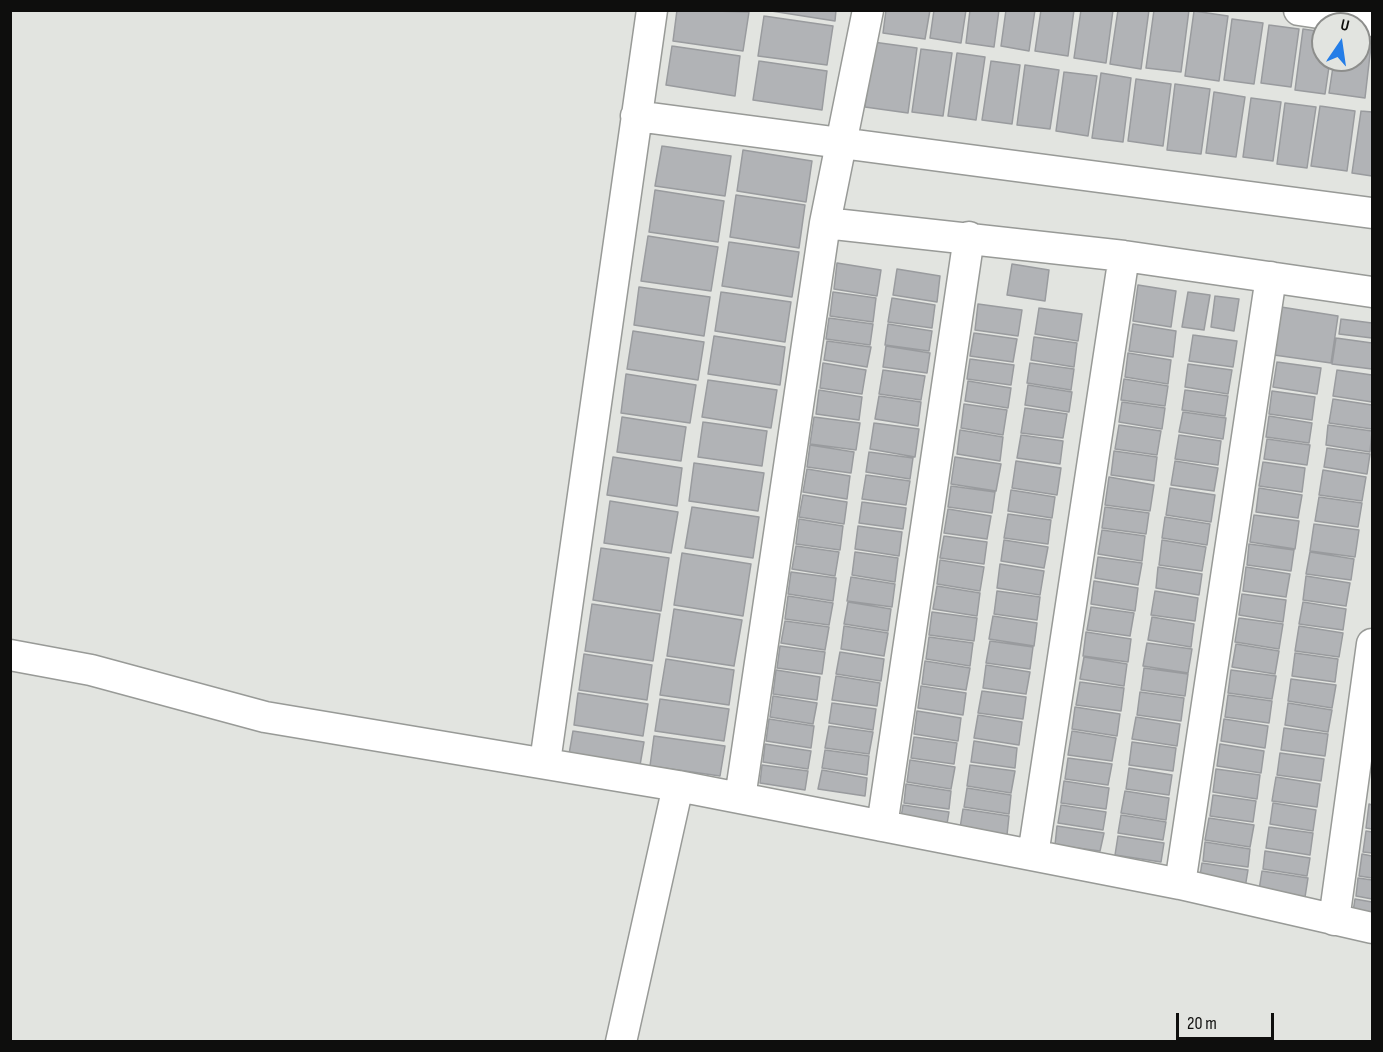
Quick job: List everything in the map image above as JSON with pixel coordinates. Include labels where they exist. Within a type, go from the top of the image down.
[{"type":"street","points":[[545,762],[652,10]]},
{"type":"street","points":[[740,798],[825,223],[843,143],[868,10]]},
{"type":"street","points":[[1299,10],[1324,12]]},
{"type":"street","points":[[636,116],[1372,213]]},
{"type":"street","points":[[825,223],[969,237],[1124,256],[1372,292]]},
{"type":"street","points":[[882,825],[969,237]]},
{"type":"street","points":[[1033,855],[1124,256]]},
{"type":"street","points":[[1180,884],[1271,277]]},
{"type":"street","points":[[1334,920],[1372,644]]},
{"type":"street","points":[[10,655],[91,670],[265,717],[678,786],[1180,884],[1372,928]]},
{"type":"street","points":[[621,1041],[678,786]]},
{"type":"building","points":[[677,10],[749,12],[743,51],[673,41]]},
{"type":"building","points":[[765,10],[836,10],[835,21]]},
{"type":"building","points":[[886,10],[930,10],[925,39],[883,33]]},
{"type":"building","points":[[934,10],[966,10],[961,43],[930,38]]},
{"type":"building","points":[[970,10],[999,10],[994,47],[966,43]]},
{"type":"building","points":[[1006,10],[1035,10],[1029,51],[1001,46]]},
{"type":"building","points":[[1041,10],[1074,10],[1068,56],[1035,51]]},
{"type":"building","points":[[1081,10],[1113,10],[1106,63],[1074,58]]},
{"type":"building","points":[[1118,10],[1149,10],[1141,69],[1110,64]]},
{"type":"building","points":[[1154,10],[1189,10],[1181,72],[1146,68]]},
{"type":"building","points":[[1194,11],[1228,16],[1219,81],[1185,76]]},
{"type":"building","points":[[764,16],[833,26],[827,65],[758,56]]},
{"type":"building","points":[[1232,19],[1263,23],[1254,84],[1224,80]]},
{"type":"building","points":[[1269,25],[1299,29],[1291,87],[1261,83]]},
{"type":"building","points":[[1303,29],[1311,30],[1311,72],[1328,72],[1325,94],[1295,90]]},
{"type":"building","points":[[873,42],[917,48],[908,113],[865,107]]},
{"type":"building","points":[[672,46],[740,56],[735,96],[666,85]]},
{"type":"building","points":[[921,49],[952,53],[943,116],[912,112]]},
{"type":"building","points":[[957,53],[985,57],[976,120],[948,116]]},
{"type":"building","points":[[759,61],[827,71],[822,110],[753,100]]},
{"type":"building","points":[[991,61],[1020,65],[1012,124],[982,120]]},
{"type":"building","points":[[1025,65],[1059,70],[1050,129],[1017,125]]},
{"type":"building","points":[[1064,72],[1097,76],[1088,136],[1056,131]]},
{"type":"building","points":[[1332,72],[1368,72],[1365,98],[1329,93]]},
{"type":"building","points":[[1101,73],[1131,78],[1123,142],[1092,138]]},
{"type":"building","points":[[1136,79],[1171,84],[1163,146],[1128,141]]},
{"type":"building","points":[[1175,84],[1210,89],[1201,154],[1167,150]]},
{"type":"building","points":[[1214,92],[1245,97],[1236,157],[1206,153]]},
{"type":"building","points":[[1251,98],[1281,102],[1273,161],[1243,157]]},
{"type":"building","points":[[1285,103],[1316,107],[1307,168],[1277,164]]},
{"type":"building","points":[[1320,106],[1355,111],[1347,171],[1311,166]]},
{"type":"building","points":[[1361,111],[1372,112],[1372,176],[1352,173]]},
{"type":"building","points":[[662,146],[731,156],[725,196],[655,186]]},
{"type":"building","points":[[743,150],[812,161],[806,202],[737,191]]},
{"type":"building","points":[[655,190],[724,201],[718,242],[649,232]]},
{"type":"building","points":[[736,195],[805,205],[799,248],[730,237]]},
{"type":"building","points":[[648,236],[718,247],[711,291],[641,281]]},
{"type":"building","points":[[729,242],[799,252],[792,297],[722,286]]},
{"type":"building","points":[[837,263],[881,270],[877,296],[834,289]]},
{"type":"building","points":[[1012,264],[1049,270],[1045,301],[1007,295]]},
{"type":"building","points":[[897,269],[940,276],[937,302],[893,295]]},
{"type":"building","points":[[1138,285],[1176,291],[1171,327],[1133,321]]},
{"type":"building","points":[[639,287],[710,297],[704,336],[634,325]]},
{"type":"building","points":[[721,292],[791,302],[785,342],[715,331]]},
{"type":"building","points":[[833,292],[876,298],[873,322],[830,316]]},
{"type":"building","points":[[1188,292],[1210,295],[1204,330],[1182,327]]},
{"type":"building","points":[[1215,296],[1239,299],[1234,331],[1211,327]]},
{"type":"building","points":[[892,298],[935,305],[932,328],[888,322]]},
{"type":"building","points":[[978,304],[1022,310],[1018,336],[975,330]]},
{"type":"building","points":[[1281,307],[1338,316],[1331,363],[1274,355]]},
{"type":"building","points":[[1039,308],[1082,314],[1078,341],[1035,334]]},
{"type":"building","points":[[829,318],[873,324],[870,345],[826,339]]},
{"type":"building","points":[[1341,319],[1372,323],[1372,338],[1339,334]]},
{"type":"building","points":[[888,324],[932,331],[929,351],[885,345]]},
{"type":"building","points":[[1133,324],[1176,331],[1173,357],[1129,351]]},
{"type":"building","points":[[633,331],[704,342],[698,380],[627,369]]},
{"type":"building","points":[[974,333],[1017,339],[1013,362],[970,356]]},
{"type":"building","points":[[1193,335],[1237,341],[1233,367],[1189,361]]},
{"type":"building","points":[[714,336],[785,347],[780,385],[708,374]]},
{"type":"building","points":[[1034,337],[1077,343],[1074,367],[1031,360]]},
{"type":"building","points":[[1336,338],[1372,343],[1372,369],[1332,364]]},
{"type":"building","points":[[827,341],[871,347],[867,367],[824,360]]},
{"type":"building","points":[[886,346],[930,353],[927,373],[883,367]]},
{"type":"building","points":[[1128,353],[1171,360],[1168,384],[1125,377]]},
{"type":"building","points":[[970,359],[1014,365],[1011,385],[967,379]]},
{"type":"building","points":[[1277,362],[1321,368],[1317,394],[1273,387]]},
{"type":"building","points":[[823,363],[866,370],[862,394],[820,388]]},
{"type":"building","points":[[1030,363],[1074,369],[1071,390],[1027,383]]},
{"type":"building","points":[[1188,364],[1232,370],[1228,394],[1185,387]]},
{"type":"building","points":[[883,370],[925,376],[921,400],[879,394]]},
{"type":"building","points":[[1337,370],[1372,375],[1372,402],[1333,396]]},
{"type":"building","points":[[626,374],[696,385],[690,423],[621,413]]},
{"type":"building","points":[[1124,379],[1168,386],[1165,406],[1121,400]]},
{"type":"building","points":[[708,380],[777,390],[771,428],[702,417]]},
{"type":"building","points":[[968,381],[1011,388],[1008,408],[965,401]]},
{"type":"building","points":[[1028,385],[1072,392],[1069,412],[1025,405]]},
{"type":"building","points":[[819,390],[862,397],[859,420],[816,414]]},
{"type":"building","points":[[1185,390],[1228,396],[1225,416],[1182,410]]},
{"type":"building","points":[[1272,391],[1315,397],[1312,420],[1269,414]]},
{"type":"building","points":[[879,396],[921,402],[918,426],[875,419]]},
{"type":"building","points":[[1333,399],[1372,405],[1372,429],[1329,423]]},
{"type":"building","points":[[1122,402],[1165,408],[1162,429],[1119,422]]},
{"type":"building","points":[[964,404],[1007,410],[1003,435],[961,428]]},
{"type":"building","points":[[1025,408],[1067,414],[1063,438],[1021,433]]},
{"type":"building","points":[[1183,412],[1226,418],[1223,439],[1179,432]]},
{"type":"building","points":[[1269,416],[1312,423],[1309,443],[1266,437]]},
{"type":"building","points":[[622,417],[686,427],[681,461],[617,452]]},
{"type":"building","points":[[814,417],[860,423],[856,450],[810,444]]},
{"type":"building","points":[[703,422],[767,431],[762,466],[698,457]]},
{"type":"building","points":[[874,423],[919,429],[915,457],[870,449]]},
{"type":"building","points":[[1119,425],[1161,431],[1157,455],[1115,449]]},
{"type":"building","points":[[1328,425],[1372,431],[1370,452],[1326,445]]},
{"type":"building","points":[[960,430],[1003,437],[1000,461],[957,454]]},
{"type":"building","points":[[1021,435],[1063,441],[1060,464],[1017,458]]},
{"type":"building","points":[[1179,435],[1221,441],[1218,465],[1175,459]]},
{"type":"building","points":[[1267,439],[1310,445],[1307,465],[1264,459]]},
{"type":"building","points":[[810,445],[854,452],[851,473],[807,467]]},
{"type":"building","points":[[1327,448],[1370,454],[1367,474],[1324,467]]},
{"type":"building","points":[[1114,451],[1157,457],[1154,481],[1111,475]]},
{"type":"building","points":[[869,452],[913,458],[910,479],[866,472]]},
{"type":"building","points":[[613,457],[682,468],[677,506],[607,495]]},
{"type":"building","points":[[955,457],[1001,464],[996,491],[951,484]]},
{"type":"building","points":[[1016,461],[1061,468],[1057,495],[1012,488]]},
{"type":"building","points":[[1175,461],[1218,468],[1214,491],[1171,485]]},
{"type":"building","points":[[1263,462],[1305,468],[1302,492],[1259,486]]},
{"type":"building","points":[[694,463],[764,473],[758,511],[689,501]]},
{"type":"building","points":[[807,469],[850,476],[847,499],[803,492]]},
{"type":"building","points":[[1323,470],[1366,477],[1362,501],[1319,495]]},
{"type":"building","points":[[866,475],[910,481],[906,505],[862,499]]},
{"type":"building","points":[[1109,477],[1154,485],[1150,511],[1105,505]]},
{"type":"building","points":[[951,486],[995,492],[992,513],[948,507]]},
{"type":"building","points":[[1170,488],[1215,495],[1211,522],[1166,515]]},
{"type":"building","points":[[1259,488],[1302,495],[1298,518],[1256,512]]},
{"type":"building","points":[[1011,490],[1055,497],[1052,518],[1008,511]]},
{"type":"building","points":[[803,495],[847,502],[844,524],[799,517]]},
{"type":"building","points":[[1319,497],[1362,503],[1358,527],[1315,521]]},
{"type":"building","points":[[610,501],[678,512],[671,553],[604,543]]},
{"type":"building","points":[[862,502],[906,508],[903,529],[859,523]]},
{"type":"building","points":[[692,507],[759,517],[753,558],[685,548]]},
{"type":"building","points":[[1105,507],[1149,513],[1146,534],[1102,528]]},
{"type":"building","points":[[948,509],[991,516],[987,539],[944,533]]},
{"type":"building","points":[[1008,514],[1051,520],[1048,544],[1004,538]]},
{"type":"building","points":[[1254,515],[1299,521],[1295,549],[1250,542]]},
{"type":"building","points":[[1165,517],[1210,524],[1207,545],[1162,538]]},
{"type":"building","points":[[799,519],[843,526],[840,550],[796,544]]},
{"type":"building","points":[[1314,524],[1359,530],[1355,557],[1310,551]]},
{"type":"building","points":[[858,526],[902,532],[899,556],[855,549]]},
{"type":"building","points":[[1102,530],[1145,536],[1142,561],[1098,554]]},
{"type":"building","points":[[944,536],[987,542],[984,564],[940,558]]},
{"type":"building","points":[[1004,540],[1048,547],[1044,568],[1001,561]]},
{"type":"building","points":[[1162,540],[1206,547],[1202,571],[1159,565]]},
{"type":"building","points":[[1249,544],[1294,550],[1291,571],[1247,565]]},
{"type":"building","points":[[796,546],[839,552],[835,576],[792,569]]},
{"type":"building","points":[[601,548],[669,558],[661,611],[593,600]]},
{"type":"building","points":[[855,552],[898,558],[895,582],[852,575]]},
{"type":"building","points":[[1310,552],[1354,559],[1351,580],[1306,574]]},
{"type":"building","points":[[682,553],[751,564],[743,616],[674,605]]},
{"type":"building","points":[[1098,557],[1142,563],[1138,585],[1095,578]]},
{"type":"building","points":[[940,560],[984,567],[980,591],[937,584]]},
{"type":"building","points":[[1000,564],[1044,571],[1040,595],[997,588]]},
{"type":"building","points":[[1158,567],[1202,574],[1199,595],[1156,588]]},
{"type":"building","points":[[1246,567],[1290,574],[1286,597],[1243,591]]},
{"type":"building","points":[[791,572],[836,578],[833,601],[788,594]]},
{"type":"building","points":[[1306,576],[1350,583],[1346,606],[1303,600]]},
{"type":"building","points":[[851,577],[895,584],[892,607],[847,601]]},
{"type":"building","points":[[1094,581],[1138,588],[1135,611],[1091,604]]},
{"type":"building","points":[[937,586],[980,593],[977,616],[933,609]]},
{"type":"building","points":[[997,591],[1040,597],[1037,620],[994,614]]},
{"type":"building","points":[[1155,591],[1198,598],[1195,621],[1151,615]]},
{"type":"building","points":[[1242,594],[1286,600],[1283,622],[1239,615]]},
{"type":"building","points":[[788,596],[833,603],[829,625],[785,619]]},
{"type":"building","points":[[848,602],[891,609],[888,631],[844,624]]},
{"type":"building","points":[[1303,602],[1346,609],[1343,630],[1299,624]]},
{"type":"building","points":[[592,604],[660,614],[653,661],[585,651]]},
{"type":"building","points":[[1091,607],[1134,613],[1130,636],[1087,630]]},
{"type":"building","points":[[674,609],[742,620],[734,666],[667,656]]},
{"type":"building","points":[[932,612],[977,618],[974,641],[929,635]]},
{"type":"building","points":[[993,616],[1037,623],[1034,646],[989,639]]},
{"type":"building","points":[[1152,617],[1194,624],[1191,647],[1148,640]]},
{"type":"building","points":[[1239,618],[1283,624],[1279,649],[1235,642]]},
{"type":"building","points":[[785,621],[829,627],[825,650],[781,643]]},
{"type":"building","points":[[844,626],[888,633],[884,656],[841,649]]},
{"type":"building","points":[[1299,626],[1343,633],[1339,657],[1295,651]]},
{"type":"building","points":[[1086,632],[1131,639],[1128,662],[1083,656]]},
{"type":"building","points":[[929,637],[973,643],[970,666],[926,659]]},
{"type":"building","points":[[990,641],[1033,647],[1030,669],[986,663]]},
{"type":"building","points":[[1147,643],[1192,649],[1188,673],[1143,666]]},
{"type":"building","points":[[1236,644],[1279,651],[1275,674],[1232,667]]},
{"type":"building","points":[[780,646],[825,652],[822,674],[777,668]]},
{"type":"building","points":[[840,652],[884,659],[881,681],[836,674]]},
{"type":"building","points":[[1295,653],[1338,659],[1335,682],[1292,676]]},
{"type":"building","points":[[584,654],[652,665],[647,700],[579,690]]},
{"type":"building","points":[[1084,657],[1127,664],[1124,686],[1080,679]]},
{"type":"building","points":[[666,659],[734,670],[729,705],[660,695]]},
{"type":"building","points":[[925,661],[970,668],[966,690],[922,684]]},
{"type":"building","points":[[986,665],[1030,672],[1026,694],[983,688]]},
{"type":"building","points":[[1144,668],[1188,674],[1185,696],[1141,690]]},
{"type":"building","points":[[776,670],[820,677],[817,700],[773,694]]},
{"type":"building","points":[[1231,670],[1276,676],[1272,699],[1228,693]]},
{"type":"building","points":[[836,676],[880,683],[877,706],[832,700]]},
{"type":"building","points":[[1291,679],[1336,685],[1332,708],[1288,701]]},
{"type":"building","points":[[1080,682],[1124,688],[1121,711],[1076,705]]},
{"type":"building","points":[[921,686],[966,693],[963,715],[918,708]]},
{"type":"building","points":[[982,691],[1026,697],[1023,719],[978,713]]},
{"type":"building","points":[[1140,692],[1184,698],[1181,721],[1137,715]]},
{"type":"building","points":[[578,693],[648,704],[643,736],[574,725]]},
{"type":"building","points":[[1228,695],[1272,701],[1269,723],[1225,717]]},
{"type":"building","points":[[773,696],[817,703],[813,724],[770,717]]},
{"type":"building","points":[[660,699],[729,709],[724,741],[655,731]]},
{"type":"building","points":[[832,703],[876,709],[873,730],[829,723]]},
{"type":"building","points":[[1288,703],[1332,710],[1328,732],[1285,725]]},
{"type":"building","points":[[1075,707],[1120,714],[1117,736],[1072,729]]},
{"type":"building","points":[[917,711],[961,718],[958,741],[914,734]]},
{"type":"building","points":[[978,715],[1022,722],[1019,745],[974,738]]},
{"type":"building","points":[[1136,717],[1180,724],[1177,746],[1132,739]]},
{"type":"building","points":[[769,719],[814,726],[811,748],[766,741]]},
{"type":"building","points":[[1224,719],[1268,726],[1265,748],[1221,741]]},
{"type":"building","points":[[829,726],[873,732],[869,754],[825,748]]},
{"type":"building","points":[[1284,728],[1328,734],[1325,756],[1281,750]]},
{"type":"building","points":[[573,731],[644,742],[639,771],[568,760]]},
{"type":"building","points":[[1072,731],[1116,738],[1112,761],[1068,755]]},
{"type":"building","points":[[654,736],[725,746],[720,776],[650,766]]},
{"type":"building","points":[[914,737],[957,743],[954,764],[911,758]]},
{"type":"building","points":[[974,741],[1017,748],[1015,768],[971,762]]},
{"type":"building","points":[[1132,742],[1176,748],[1173,771],[1129,765]]},
{"type":"building","points":[[765,744],[811,751],[808,769],[763,762]]},
{"type":"building","points":[[1220,744],[1264,751],[1261,773],[1217,766]]},
{"type":"building","points":[[825,750],[869,756],[867,775],[822,768]]},
{"type":"building","points":[[1280,753],[1324,759],[1321,781],[1277,775]]},
{"type":"building","points":[[1068,758],[1112,764],[1108,785],[1065,779]]},
{"type":"building","points":[[910,760],[955,767],[951,789],[907,782]]},
{"type":"building","points":[[762,765],[808,771],[805,790],[760,783]]},
{"type":"building","points":[[970,765],[1015,771],[1011,793],[967,786]]},
{"type":"building","points":[[1129,768],[1172,775],[1169,795],[1126,789]]},
{"type":"building","points":[[1216,769],[1260,775],[1257,799],[1213,792]]},
{"type":"building","points":[[822,770],[867,778],[865,796],[818,789]]},
{"type":"building","points":[[1276,777],[1320,784],[1317,807],[1272,801]]},
{"type":"building","points":[[1064,781],[1109,788],[1106,809],[1061,803]]},
{"type":"building","points":[[906,784],[951,791],[949,809],[904,803]]},
{"type":"building","points":[[967,788],[1011,795],[1009,814],[964,807]]},
{"type":"building","points":[[1125,791],[1169,798],[1166,820],[1121,813]]},
{"type":"building","points":[[1213,795],[1256,801],[1253,822],[1210,816]]},
{"type":"building","points":[[1273,803],[1316,810],[1313,831],[1270,824]]},
{"type":"building","points":[[1369,804],[1372,805],[1372,829],[1366,828]]},
{"type":"building","points":[[903,805],[949,812],[946,830],[900,824]]},
{"type":"building","points":[[1061,805],[1106,812],[1103,830],[1058,823]]},
{"type":"building","points":[[963,809],[1009,816],[1007,835],[960,828]]},
{"type":"building","points":[[1121,815],[1166,822],[1163,840],[1118,833]]},
{"type":"building","points":[[1209,818],[1254,825],[1250,847],[1205,840]]},
{"type":"building","points":[[1057,826],[1104,833],[1100,851],[1055,845]]},
{"type":"building","points":[[1269,827],[1313,833],[1310,855],[1266,848]]},
{"type":"building","points":[[1366,831],[1372,832],[1372,853],[1363,852]]},
{"type":"building","points":[[1118,836],[1164,843],[1161,862],[1115,855]]},
{"type":"building","points":[[1205,842],[1250,849],[1248,867],[1203,861]]},
{"type":"building","points":[[1265,851],[1310,858],[1307,876],[1263,869]]},
{"type":"building","points":[[1362,854],[1372,856],[1372,878],[1359,876]]},
{"type":"building","points":[[1202,863],[1248,870],[1245,888],[1199,882]]},
{"type":"building","points":[[1262,871],[1308,878],[1305,897],[1259,890]]},
{"type":"building","points":[[1358,878],[1372,880],[1372,899],[1356,896]]},
{"type":"building","points":[[1355,899],[1372,902],[1372,921],[1352,918]]}]
